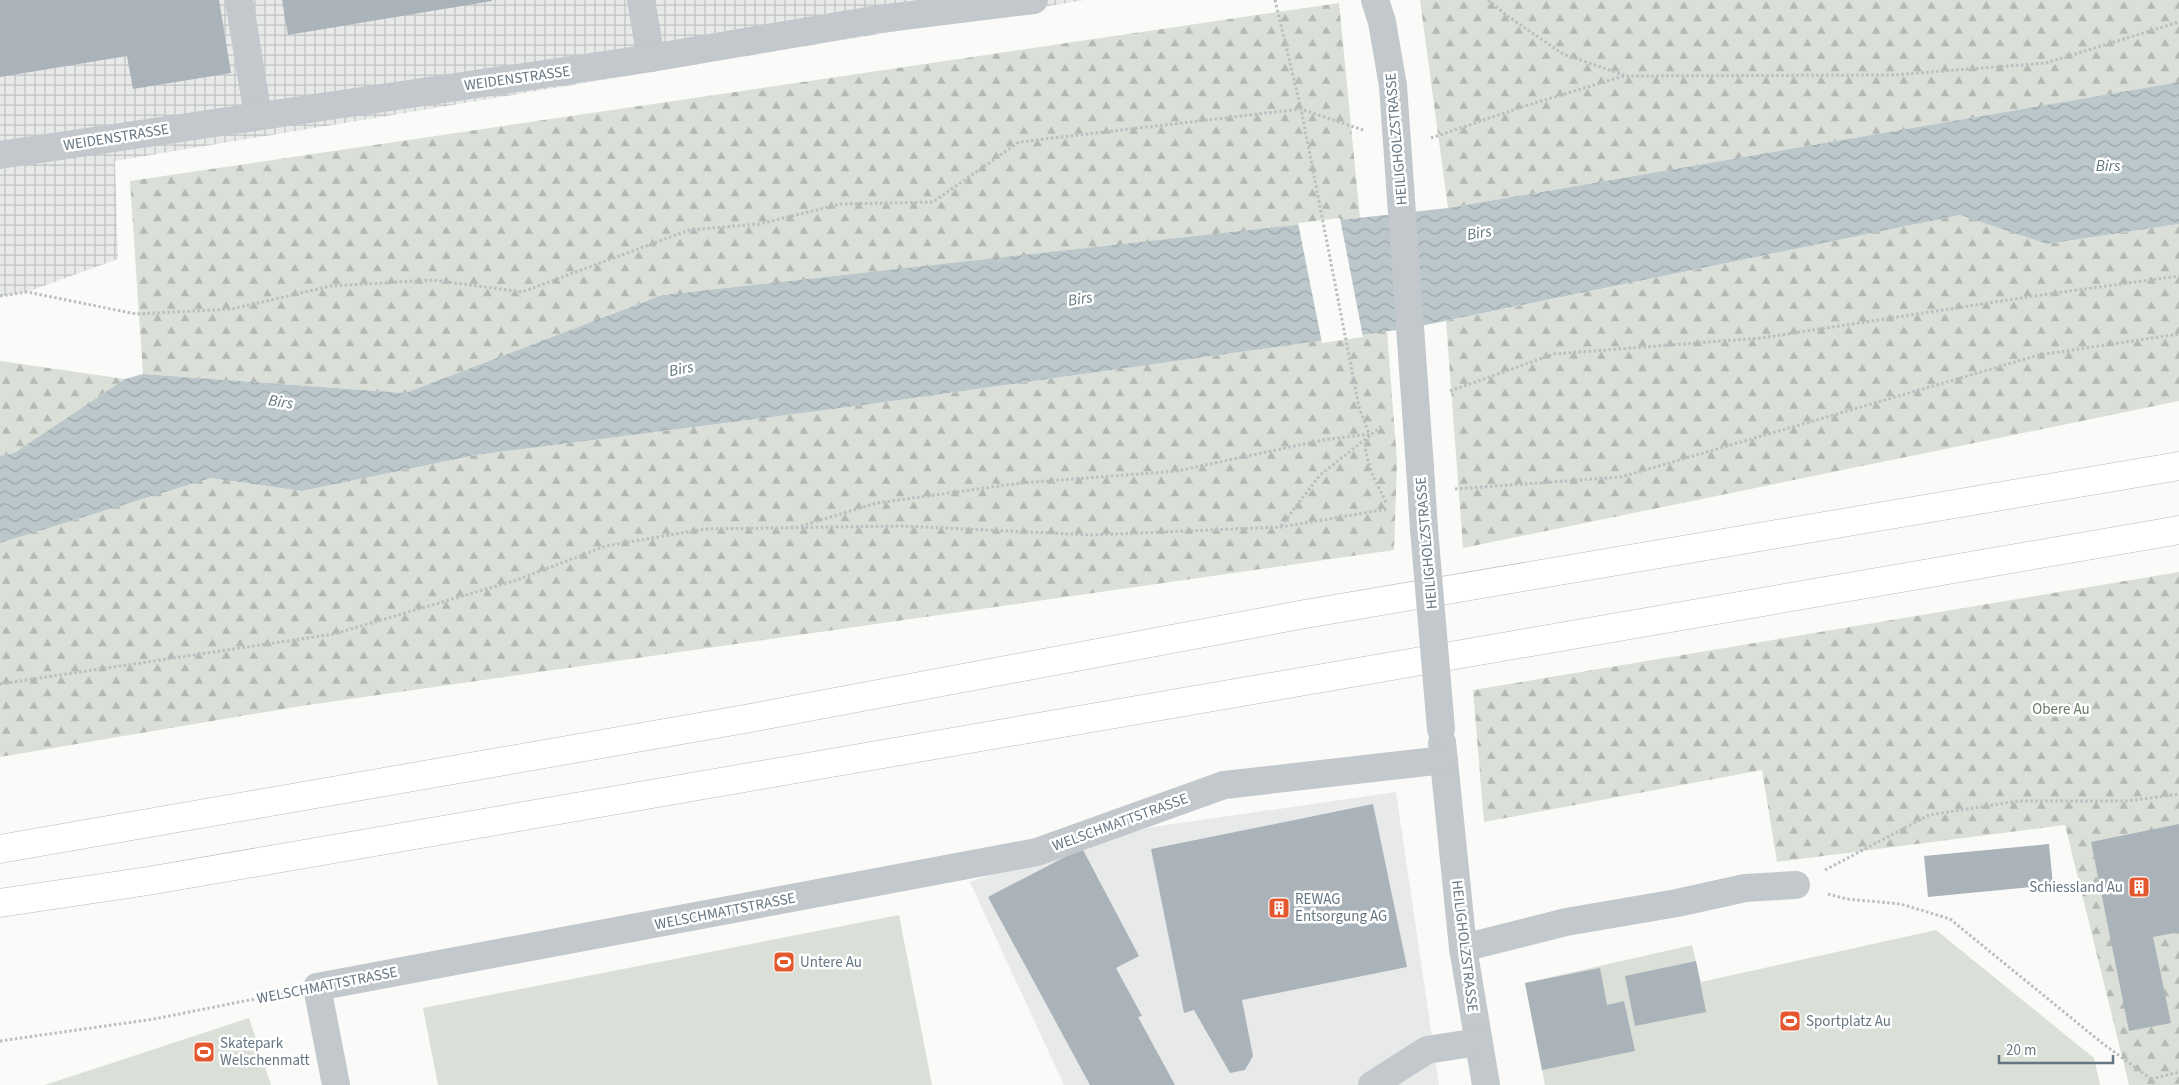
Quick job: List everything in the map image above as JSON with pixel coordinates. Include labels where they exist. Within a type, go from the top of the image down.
[{"type":"highway","points":[[0,848],[745,719],[1306,614],[2179,466]]},
{"type":"highway","points":[[0,903],[148,881],[2179,530]]},
{"type":"street","points":[[239,0],[258,116]]},
{"type":"street","points":[[641,0],[651,58]]},
{"type":"street","name":"WEIDENSTRASSE","points":[[0,155],[651,58],[878,10],[1034,0]]},
{"type":"street","name":"HEILIGHOLZSTRASSE","points":[[1375,0],[1382,22],[1393,86],[1420,480],[1441,729],[1463,948],[1486,1085]]},
{"type":"street","name":"WELSCHMATTSTRASSE","points":[[317,987],[1037,852],[1224,785],[1444,760]]},
{"type":"street","points":[[1463,948],[1566,922],[1677,903],[1746,888],[1796,885]]},
{"type":"street","points":[[317,987],[336,1085]]},
{"type":"street","points":[[1372,1085],[1427,1050],[1478,1042]]},
{"type":"path","points":[[0,684],[334,634],[517,580],[606,546],[705,529],[902,526],[1091,535],[1281,527],[1390,509],[1374,478],[1368,461],[1365,447],[1369,434],[1359,407],[1301,109],[1275,0]]},
{"type":"path","points":[[1488,0],[1563,54],[1624,76]]},
{"type":"path","points":[[1428,138],[1624,76],[1893,75],[2046,63],[2179,22]]},
{"type":"path","points":[[0,296],[27,292],[136,314],[232,309],[331,286],[414,281],[433,280],[522,292],[688,230],[760,224],[841,204],[933,202],[1019,142],[1301,109],[1364,131]]},
{"type":"path","points":[[1450,391],[1554,354],[1761,338],[2179,276]]},
{"type":"path","points":[[1420,480],[1621,477],[2039,355],[2179,334]]},
{"type":"path","points":[[1281,527],[1320,475],[1369,434]]},
{"type":"path","points":[[796,527],[876,503],[1021,483],[1177,471],[1323,440],[1369,434]]},
{"type":"path","points":[[1796,885],[1930,815],[2018,802],[2128,801],[2179,794]]},
{"type":"path","points":[[1796,885],[1847,899],[1901,904],[1950,919],[2102,1043],[2152,1079],[2154,1085]]},
{"type":"path","name":"WELSCHMATTSTRASSE","points":[[0,1041],[154,1019],[317,987]]},
{"type":"path","points":[[2152,1079],[2179,1072]]},
{"type":"shaded area","points":[[0,0],[1085,0],[115,161],[118,259],[27,292],[0,296]]},
{"type":"shaded area","points":[[1396,792],[1439,1085],[1064,1085],[970,882],[1111,833]]},
{"type":"green space","points":[[1420,0],[2179,0],[2179,82],[1448,208]]},
{"type":"green space","points":[[1339,3],[1360,218],[662,295],[405,393],[143,374],[130,181]]},
{"type":"green space","points":[[1960,215],[2047,244],[2179,224],[2179,401],[1463,548],[1446,321]]},
{"type":"green space","points":[[1387,331],[1397,461],[1394,550],[301,706],[0,757],[0,543],[211,478],[302,491],[476,455],[864,405]]},
{"type":"green space","points":[[0,361],[125,379],[14,453],[0,456]]},
{"type":"green space","name":"Obere Au","points":[[2179,572],[2179,1085],[2129,1085],[2065,825],[1777,862],[1762,770],[1484,822],[1473,690]]},
{"type":"green space","name":"Untere Au","points":[[899,915],[932,1085],[438,1085],[423,1008]]},
{"type":"green space","name":"Sportplatz Au","points":[[1936,930],[2094,1058],[2100,1085],[1545,1085],[1525,983],[1692,945],[1701,982]]},
{"type":"green space","name":"Skatepark Welschenmatt","points":[[249,1018],[271,1085],[45,1085]]},
{"type":"water","name":"Birs","points":[[2179,82],[2179,224],[2047,244],[1960,215],[1411,328],[864,405],[476,455],[302,491],[211,478],[0,543],[0,456],[14,453],[125,379],[143,374],[405,393],[662,295],[1448,208]]},
{"type":"pier","points":[[1340,218],[1363,337],[1322,343],[1298,223]]},
{"type":"building","points":[[0,0],[219,0],[231,73],[133,89],[127,56],[0,77]]},
{"type":"building","points":[[282,0],[492,0],[492,1],[288,35]]},
{"type":"building","name":"REWAG Entsorgung AG","points":[[1373,804],[1407,967],[1242,1000],[1253,1056],[1245,1070],[1230,1073],[1194,1010],[1184,1013],[1151,849]]},
{"type":"building","name":"Schiessland Au","points":[[2179,824],[2179,932],[2153,937],[2171,1023],[2129,1031],[2091,842]]},
{"type":"building","points":[[2049,844],[2053,885],[1928,897],[1924,856]]},
{"type":"building","points":[[1082,848],[1139,956],[1116,968],[1142,1016],[1138,1017],[1175,1085],[1090,1085],[988,897]]},
{"type":"building","points":[[1696,961],[1706,1012],[1635,1026],[1625,976]]},
{"type":"building","points":[[1600,968],[1607,1005],[1624,1001],[1635,1051],[1542,1070],[1525,983]]},
{"type":"place","name":"Schiessland Au","points":[[2139,887]]},
{"type":"place","name":"REWAG Entsorgung AG","points":[[1279,908]]},
{"type":"place","name":"Untere Au","points":[[784,962]]},
{"type":"place","name":"Sportplatz Au","points":[[1790,1021]]},
{"type":"place","name":"Skatepark Welschenmatt","points":[[204,1052]]}]
